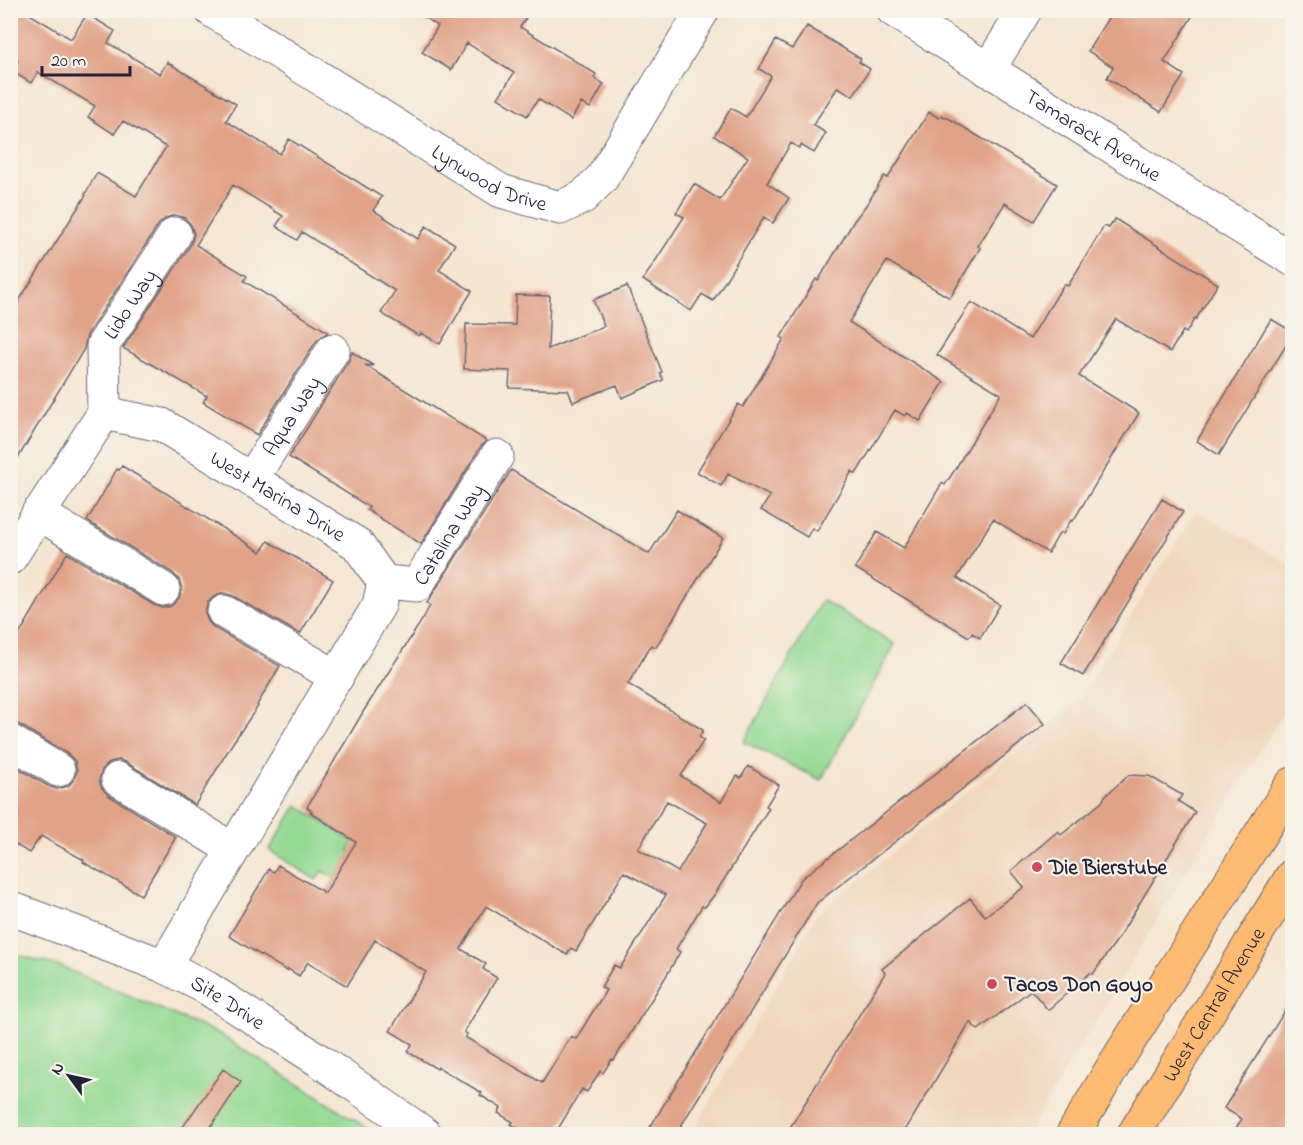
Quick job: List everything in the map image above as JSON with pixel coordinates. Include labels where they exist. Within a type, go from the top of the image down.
[{"type":"main road","points":[[1073,1134],[1114,1065],[1293,784]]},
{"type":"main road","name":"West Central Avenue","points":[[1134,1134],[1293,876]]},
{"type":"street","name":"Lynwood Drive","points":[[211,10],[501,191],[560,208],[583,197],[602,178],[703,10]]},
{"type":"street","name":"Tamarack Avenue","points":[[893,10],[1293,259]]},
{"type":"street","points":[[988,70],[1025,10]]},
{"type":"street","name":"Lido Way","points":[[104,413],[103,345],[175,234]]},
{"type":"street","name":"Aqua Way","points":[[251,480],[333,350]]},
{"type":"street","points":[[10,558],[104,413]]},
{"type":"street","name":"West Marina Drive","points":[[104,413],[162,426],[357,544],[384,582]]},
{"type":"street","name":"Catalina Way","points":[[384,582],[417,585],[497,456]]},
{"type":"street","points":[[38,513],[163,589]]},
{"type":"street","points":[[164,966],[379,605],[384,582]]},
{"type":"street","points":[[224,612],[337,677]]},
{"type":"street","points":[[10,741],[58,770]]},
{"type":"street","points":[[118,779],[232,849]]},
{"type":"street","name":"Site Drive","points":[[10,908],[164,966],[207,988],[320,1061],[425,1134]]},
{"type":"shaded area","points":[[1196,510],[1292,566],[1292,698],[1027,1134],[692,1134],[816,915],[1079,700]]},
{"type":"green space","points":[[822,600],[895,644],[821,780],[744,742]]},
{"type":"green space","points":[[297,805],[354,842],[349,850],[376,867],[359,894],[323,871],[316,880],[269,850]]},
{"type":"green space","points":[[10,953],[62,967],[219,1034],[377,1134],[11,1134]]},
{"type":"building","points":[[10,10],[23,10],[71,39],[87,14],[115,31],[108,43],[160,74],[167,62],[236,104],[226,121],[280,154],[289,139],[382,197],[373,210],[418,239],[426,226],[455,244],[439,270],[472,291],[440,344],[421,333],[419,336],[381,313],[395,291],[302,232],[297,240],[276,226],[283,216],[233,185],[196,245],[247,276],[244,281],[328,332],[317,340],[257,435],[203,402],[207,396],[123,348],[191,244],[194,234],[191,225],[185,218],[175,215],[159,224],[87,335],[84,349],[10,471],[10,315],[86,195],[97,173],[136,196],[166,147],[123,121],[114,134],[88,117],[95,106],[38,72],[31,83],[11,71],[18,61],[10,56]]},
{"type":"building","points":[[413,10],[531,10],[520,27],[596,74],[594,78],[604,84],[590,108],[581,103],[571,120],[538,99],[527,116],[498,98],[514,73],[467,43],[451,70],[422,52],[438,26]]},
{"type":"building","points":[[1113,10],[1196,10],[1164,62],[1184,75],[1161,112],[1107,78],[1113,67],[1088,51]]},
{"type":"building","points":[[807,26],[861,59],[859,62],[870,69],[853,96],[838,87],[813,125],[826,133],[814,153],[801,145],[799,148],[791,143],[767,183],[789,198],[773,223],[764,217],[713,301],[702,294],[691,311],[643,280],[684,217],[676,213],[694,184],[720,200],[748,157],[714,136],[731,108],[746,117],[771,76],[759,69],[776,40],[792,49]]},
{"type":"building","points":[[929,112],[939,118],[941,115],[950,119],[1057,184],[1034,221],[1005,203],[978,246],[980,248],[950,298],[887,261],[849,322],[944,382],[920,421],[907,413],[905,416],[895,410],[856,474],[852,471],[817,531],[812,528],[807,537],[761,510],[770,496],[728,474],[721,486],[697,472],[738,404],[743,407],[784,339],[781,337],[816,279],[818,281],[884,176],[888,178]]},
{"type":"building","points":[[1115,219],[1218,284],[1196,319],[1186,333],[1183,331],[1170,352],[1116,319],[1079,376],[1139,413],[1073,521],[1071,520],[1063,534],[1060,532],[1048,553],[993,519],[957,578],[1000,605],[980,638],[972,633],[969,637],[855,568],[877,532],[904,548],[942,483],[945,485],[1001,394],[937,355],[971,302],[1030,339],[1064,284],[1068,286],[1104,226],[1109,228]]},
{"type":"building","points":[[627,286],[662,372],[660,373],[663,380],[622,398],[617,385],[573,402],[568,390],[509,388],[510,371],[464,369],[466,324],[515,325],[516,295],[550,296],[548,349],[604,326],[593,300]]},
{"type":"building","points":[[1271,319],[1293,334],[1219,455],[1197,441]]},
{"type":"building","points":[[352,352],[374,366],[365,365],[487,441],[481,446],[421,544],[367,510],[369,507],[289,457]]},
{"type":"building","points":[[122,466],[261,552],[268,541],[333,580],[300,634],[233,596],[223,593],[208,602],[205,613],[214,628],[280,666],[258,706],[195,805],[127,763],[119,760],[110,762],[102,770],[99,779],[101,787],[108,795],[176,837],[141,895],[41,836],[29,853],[10,841],[10,763],[57,789],[68,786],[77,771],[75,761],[68,754],[20,725],[10,722],[10,650],[67,553],[154,605],[163,608],[171,606],[179,598],[182,589],[173,573],[87,521],[117,469],[119,470]]},
{"type":"building","points":[[511,470],[649,554],[677,510],[723,538],[656,647],[651,645],[628,684],[703,730],[699,737],[704,740],[681,776],[721,802],[737,776],[741,778],[748,766],[779,785],[766,806],[769,808],[715,894],[705,907],[702,906],[676,949],[680,952],[614,1060],[612,1059],[603,1073],[600,1071],[587,1092],[582,1089],[555,1134],[527,1134],[498,1113],[501,1108],[480,1095],[482,1093],[408,1052],[412,1044],[390,1031],[426,972],[375,940],[347,986],[308,962],[299,976],[288,969],[287,971],[229,936],[269,869],[274,872],[278,865],[325,893],[356,842],[310,812],[312,811],[307,807],[363,712],[424,617],[430,605],[427,603]],"holes":[[[667,801],[707,823],[678,872],[638,849]],[[624,872],[666,895],[620,968],[614,965],[601,987],[606,990],[600,1000],[576,1039],[571,1036],[542,1083],[465,1037],[467,1034],[464,1032],[497,978],[483,969],[486,964],[461,949],[486,906],[567,955],[571,948],[576,951]]]},
{"type":"building","points":[[1162,499],[1183,512],[1083,676],[1061,663]]},
{"type":"building","points":[[1027,702],[1045,724],[817,903],[676,1134],[646,1134],[801,879]]},
{"type":"building","points":[[1129,775],[1149,776],[1182,795],[1178,801],[1195,812],[1119,937],[1093,974],[1090,973],[1048,1010],[1031,990],[978,1030],[970,1022],[903,1134],[786,1134],[885,973],[882,969],[970,898],[985,916],[1024,887],[1011,871],[1058,831],[1061,835],[1102,802],[1105,796]]},
{"type":"building","points":[[1293,998],[1293,1134],[1232,1134],[1242,1119],[1224,1108]]},
{"type":"building","points":[[223,1069],[241,1082],[206,1134],[178,1134]]},
{"type":"place","name":"Die Bierstube","points":[[1037,867]]},
{"type":"place","name":"Tacos Don Goyo","points":[[992,984]]}]
